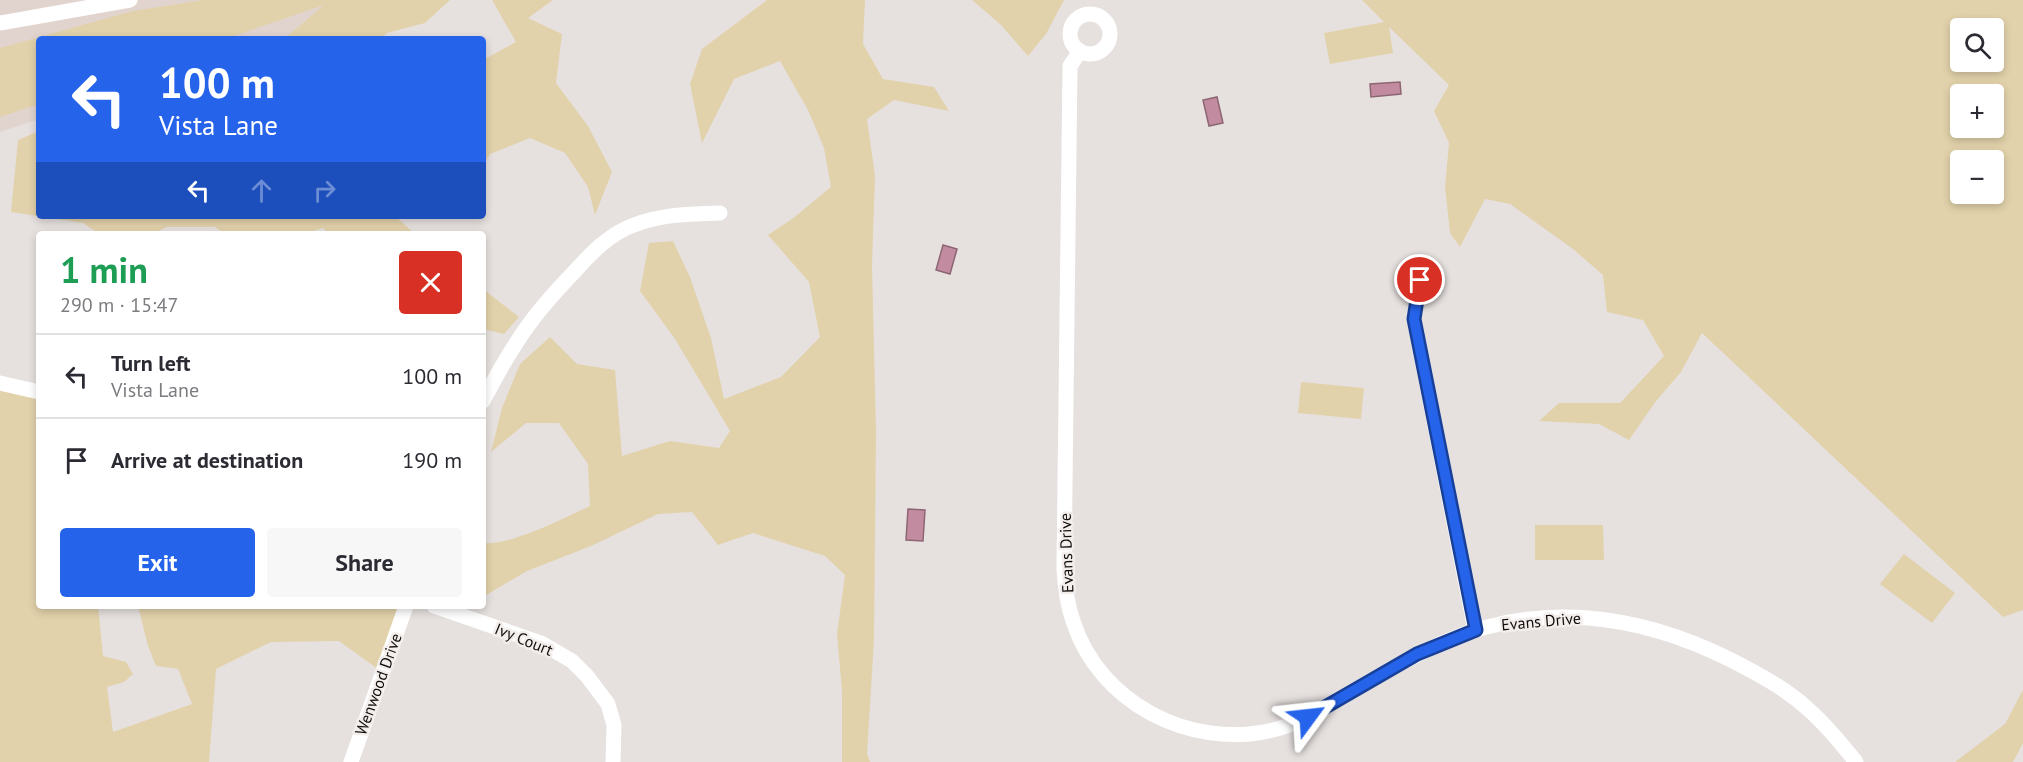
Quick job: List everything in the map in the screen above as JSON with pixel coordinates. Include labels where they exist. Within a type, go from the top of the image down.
[{"type":"street","points":[[0,23],[130,0]]},
{"type":"street","name":"Evans Drive","points":[[1080,51],[1070,66],[1064,569],[1066,597],[1074,623],[1101,673],[1122,694],[1146,712],[1168,723],[1206,733],[1247,734],[1274,730],[1308,717],[1417,654],[1476,630],[1534,619],[1575,616],[1644,626],[1711,650],[1752,671],[1793,696],[1828,728],[1856,762]]},
{"type":"street","points":[[486,396],[514,346],[533,319],[556,290],[613,235],[632,225],[675,214],[720,213]]},
{"type":"street","points":[[1420,280],[1414,319],[1476,630]]},
{"type":"street","points":[[0,383],[36,391]]},
{"type":"street","name":"Wenwood Drive","points":[[351,762],[405,609]]},
{"type":"street","name":"Ivy Court","points":[[443,609],[541,643],[572,661],[587,676],[608,704],[614,725],[613,762]]},
{"type":"shaded area","points":[[0,0],[400,0],[291,36],[36,36],[36,120],[0,132]]},
{"type":"shaded area","points":[[203,0],[450,0],[425,23],[387,33],[384,36],[288,36],[324,5],[234,36],[43,36],[133,11]]},
{"type":"shaded area","points":[[492,0],[553,0],[528,18],[562,34],[556,83],[588,126],[612,172],[595,215],[588,187],[565,153],[530,138],[490,154],[486,161],[486,58],[516,42]]},
{"type":"shaded area","points":[[767,0],[865,0],[863,44],[883,79],[934,87],[949,111],[894,100],[867,119],[875,176],[872,266],[876,432],[874,640],[867,754],[870,762],[842,762],[842,691],[837,634],[845,575],[825,556],[753,533],[718,545],[692,512],[658,514],[591,546],[527,571],[486,595],[486,543],[522,536],[590,506],[588,464],[559,423],[526,423],[491,452],[502,408],[520,364],[550,337],[577,364],[615,370],[622,456],[670,441],[719,448],[730,431],[675,339],[640,291],[649,243],[673,241],[690,277],[711,338],[724,399],[781,377],[820,337],[809,282],[768,235],[792,219],[831,187],[824,148],[808,110],[780,61],[734,79],[702,143],[690,84],[702,49]]},
{"type":"shaded area","points":[[972,0],[1064,0],[1046,34],[1028,56],[1001,25]]},
{"type":"shaded area","points":[[1362,0],[2023,0],[2023,610],[2003,617],[1702,333],[1681,372],[1656,401],[1629,440],[1599,424],[1539,421],[1559,403],[1620,403],[1664,356],[1643,320],[1607,312],[1603,275],[1573,249],[1510,204],[1485,199],[1460,247],[1450,233],[1445,187],[1449,143],[1434,111],[1449,85],[1389,27],[1393,53],[1330,64],[1324,33],[1384,22]]},
{"type":"shaded area","points":[[36,38],[36,105],[0,117],[0,48]]},
{"type":"shaded area","points":[[1400,82],[1401,94],[1371,97],[1370,84]]},
{"type":"shaded area","points":[[1217,97],[1223,123],[1209,126],[1203,100]]},
{"type":"shaded area","points":[[36,132],[36,216],[11,212],[18,140]]},
{"type":"shaded area","points":[[57,219],[398,219],[412,231],[326,231],[323,228],[313,231],[221,231],[215,227],[167,227],[158,231],[95,231],[83,223]]},
{"type":"shaded area","points":[[943,245],[957,249],[950,274],[936,270]]},
{"type":"shaded area","points":[[486,291],[519,317],[504,334],[486,330]]},
{"type":"shaded area","points":[[1301,382],[1364,388],[1361,419],[1298,413]]},
{"type":"shaded area","points":[[3,384],[36,391],[36,609],[98,609],[103,656],[126,662],[133,674],[124,682],[107,687],[113,732],[192,704],[178,669],[156,666],[148,646],[139,609],[405,609],[382,672],[339,641],[271,642],[216,669],[209,762],[0,762],[0,391]]},
{"type":"shaded area","points":[[908,509],[925,510],[923,541],[906,540]]},
{"type":"shaded area","points":[[1535,525],[1603,525],[1604,560],[1535,560]]},
{"type":"shaded area","points":[[1904,554],[1955,593],[1932,623],[1880,584]]},
{"type":"shaded area","points":[[2023,690],[2023,743],[2013,762],[1955,762],[2005,724]]},
{"type":"route","points":[[1308,717],[1417,654],[1476,630],[1414,319],[1420,280]]}]
